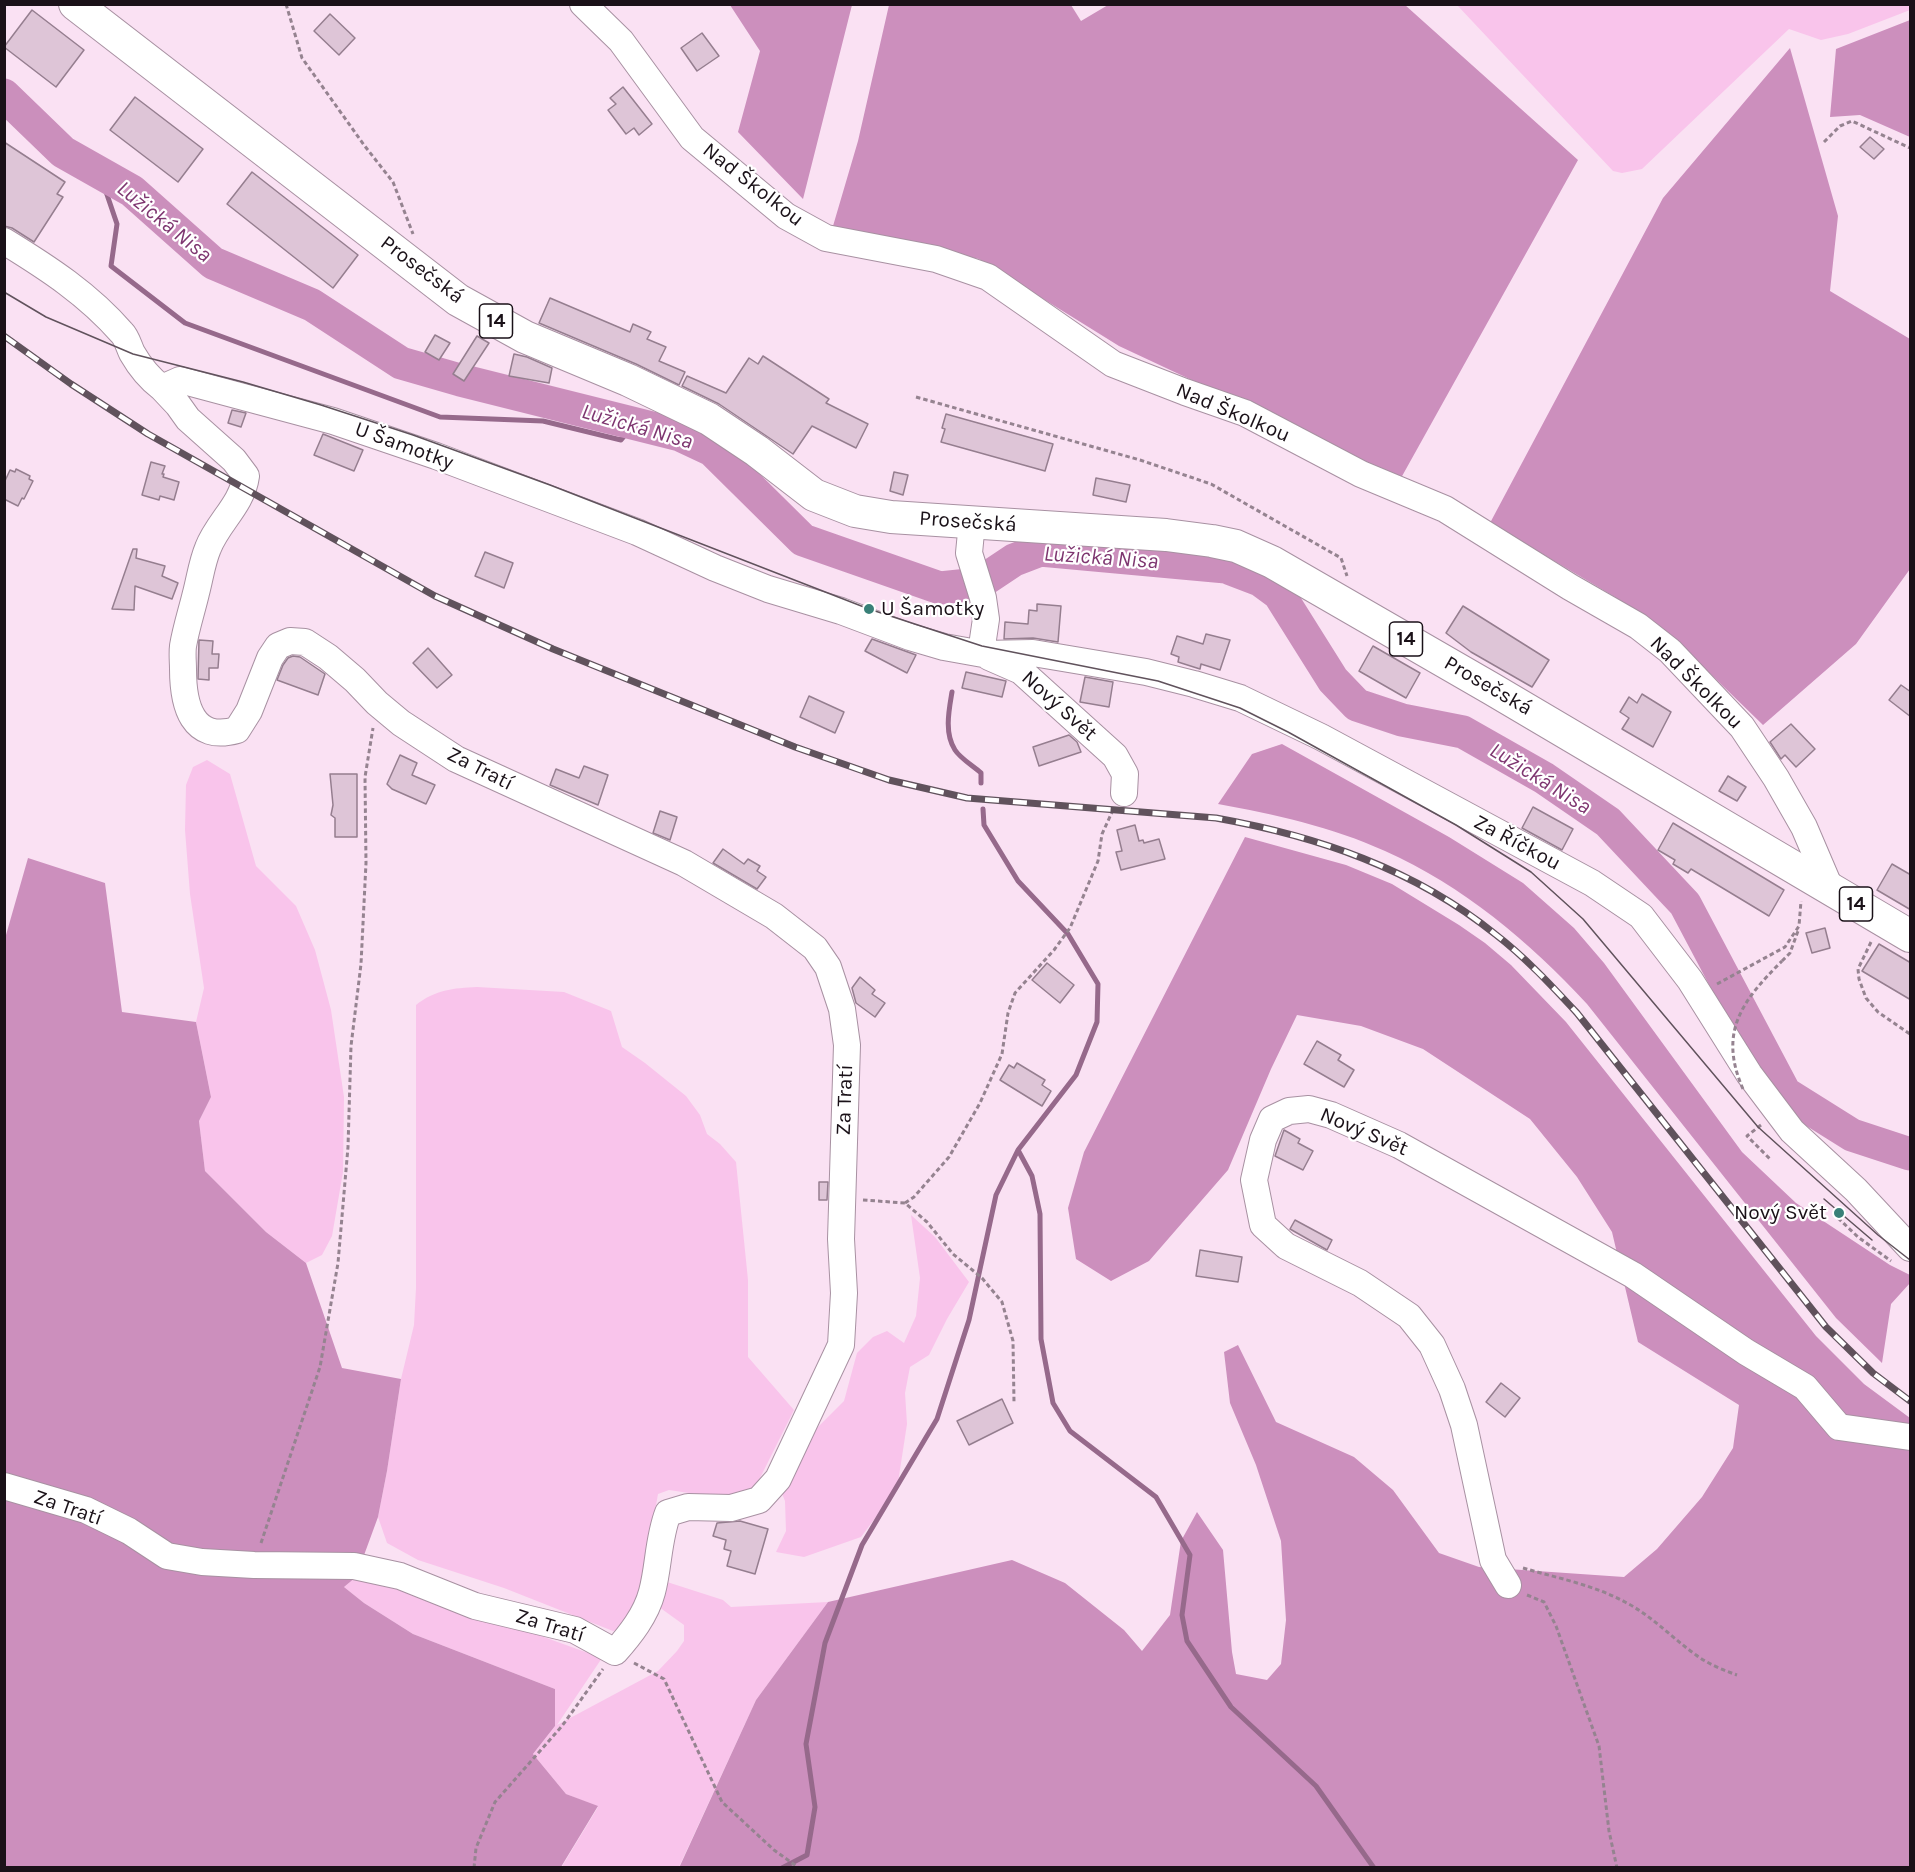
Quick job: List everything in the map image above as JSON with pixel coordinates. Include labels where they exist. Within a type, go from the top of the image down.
[{"type":"main road","name":"Prosečská","points":[[75,4],[458,300],[525,337],[628,380],[709,419],[757,451],[813,495],[855,511],[891,517],[1166,536],[1236,546],[1272,562],[1492,689],[1816,894],[1899,929]]},
{"type":"street","name":"Nad Školkou","points":[[583,4],[621,41],[692,138],[786,216],[826,238],[936,260],[988,277],[1113,364],[1245,413],[1360,474],[1445,509],[1638,626],[1670,651],[1742,727],[1776,778],[1804,827],[1816,894]]},
{"type":"street","points":[[4,241],[56,272],[79,291],[124,334],[133,354],[152,380],[162,388]]},
{"type":"street","name":"U Šamotky","points":[[162,388],[180,380],[333,421],[436,456],[637,532],[715,568],[768,589],[944,647],[983,654]]},
{"type":"street","name":"Za Tratí","points":[[4,1486],[86,1510],[129,1531],[167,1556],[202,1562],[255,1565],[354,1566],[400,1576],[476,1606],[575,1630],[615,1652],[634,1630],[652,1593],[661,1532],[668,1513],[687,1507],[730,1508],[759,1500],[778,1479],[841,1345],[844,1293],[841,1239],[847,1045],[842,1009],[834,981],[815,948],[774,916],[684,863],[456,759],[401,723],[328,657],[305,642],[290,641],[278,646],[270,658],[249,711],[237,730],[224,734],[211,732],[190,716],[185,701],[183,648],[208,548],[233,509],[244,488],[246,476],[234,460],[188,419],[162,388]]},
{"type":"street","points":[[972,522],[969,552],[983,598],[986,619],[983,654]]},
{"type":"street","name":"Za Říčkou","points":[[983,654],[1034,653],[1146,672],[1240,698],[1321,737],[1592,883],[1641,916],[1690,980],[1749,1074],[1792,1131],[1856,1190],[1903,1256]]},
{"type":"street","name":"Nový Svět","points":[[983,654],[1021,671],[1115,756],[1125,774],[1124,793]]},
{"type":"street","name":"Nový Svět","points":[[1508,1585],[1492,1560],[1464,1425],[1452,1389],[1432,1345],[1409,1316],[1360,1283],[1286,1246],[1263,1225],[1254,1180],[1263,1140],[1272,1119],[1289,1111],[1309,1109],[1331,1115],[1399,1145],[1624,1270],[1746,1352],[1804,1387],[1839,1427],[1911,1437]]},
{"type":"path","points":[[286,4],[302,58],[393,182],[415,240],[420,271]]},
{"type":"path","points":[[1824,142],[1840,126],[1852,122],[1911,148]]},
{"type":"path","points":[[916,397],[1140,460],[1211,484],[1341,558],[1347,571],[1347,584],[1339,600]]},
{"type":"path","points":[[255,1565],[320,1367],[338,1263],[348,1146],[351,1046],[361,964],[366,863],[365,777],[377,703]]},
{"type":"path","points":[[905,1203],[914,1197],[949,1157],[980,1103],[1002,1054],[1008,1013],[1015,993],[1054,950],[1070,928],[1098,861],[1102,834],[1124,793]]},
{"type":"path","points":[[1715,984],[1785,947],[1816,894]]},
{"type":"path","points":[[1743,1089],[1735,1072],[1733,1057],[1736,1024],[1743,1005],[1756,987],[1790,954],[1799,926]]},
{"type":"path","points":[[1899,929],[1870,943],[1858,969],[1859,979],[1866,998],[1878,1012],[1911,1034]]},
{"type":"path","points":[[1764,1122],[1747,1136],[1771,1160]]},
{"type":"path","points":[[842,1197],[905,1203],[927,1222],[953,1254],[982,1278],[1002,1302],[1013,1341],[1014,1402]]},
{"type":"path","points":[[1838,1218],[1858,1237],[1903,1256]]},
{"type":"path","points":[[1492,1560],[1580,1584],[1624,1601],[1657,1621],[1696,1655],[1717,1668],[1737,1675]]},
{"type":"path","points":[[1508,1585],[1544,1602],[1556,1626],[1599,1746],[1609,1831],[1617,1868]]},
{"type":"path","points":[[474,1868],[476,1848],[495,1802],[562,1726],[615,1652],[664,1679],[722,1802],[774,1850],[799,1868]]},
{"type":"shaded area","points":[[1910,4],[1910,10],[1848,34],[1821,40],[1789,29],[1642,169],[1622,173],[1613,171],[1457,5]]},
{"type":"shaded area","points":[[730,5],[852,5],[803,199],[738,132],[760,51]]},
{"type":"shaded area","points":[[889,5],[1071,5],[1081,21],[1108,5],[1405,5],[1578,160],[1401,478],[1119,346],[979,259],[833,226],[858,141]]},
{"type":"shaded area","points":[[1910,20],[1910,137],[1860,115],[1830,117],[1836,49]]},
{"type":"shaded area","points":[[1790,48],[1838,216],[1830,291],[1910,339],[1910,569],[1856,644],[1763,725],[1692,656],[1615,597],[1490,523],[1663,198]]},
{"type":"shaded area","points":[[1282,744],[1449,837],[1523,883],[1574,928],[1604,963],[1742,1152],[1796,1203],[1890,1265],[1910,1275],[1910,1283],[1891,1304],[1882,1363],[1836,1318],[1587,1004],[1518,937],[1468,898],[1414,865],[1385,851],[1303,822],[1218,804],[1252,754]]},
{"type":"shaded area","points":[[207,760],[230,774],[256,866],[296,906],[315,950],[331,1010],[344,1097],[343,1172],[332,1236],[322,1255],[306,1263],[266,1232],[205,1171],[199,1121],[211,1097],[196,1022],[204,988],[190,894],[185,830],[186,785],[193,767]]},
{"type":"shaded area","points":[[1245,837],[1346,865],[1392,884],[1459,925],[1511,965],[1566,1022],[1816,1336],[1864,1384],[1910,1418],[1910,1867],[679,1868],[756,1700],[828,1602],[1012,1560],[1065,1583],[1124,1630],[1142,1651],[1170,1615],[1181,1541],[1197,1512],[1223,1550],[1236,1674],[1267,1680],[1281,1664],[1286,1620],[1281,1541],[1256,1465],[1230,1403],[1224,1352],[1238,1345],[1276,1422],[1354,1457],[1393,1490],[1439,1553],[1479,1567],[1624,1577],[1657,1549],[1702,1497],[1733,1448],[1739,1405],[1638,1342],[1612,1232],[1577,1177],[1530,1119],[1423,1049],[1361,1026],[1297,1015],[1228,1170],[1149,1261],[1111,1281],[1076,1259],[1068,1208],[1084,1152]]},
{"type":"shaded area","points":[[28,858],[105,883],[122,1012],[196,1022],[211,1097],[199,1121],[205,1171],[266,1232],[306,1263],[342,1368],[401,1379],[378,1517],[356,1577],[344,1587],[364,1603],[413,1634],[555,1689],[555,1726],[533,1754],[566,1794],[598,1806],[561,1867],[5,1868],[4,942]]},
{"type":"shaded area","points":[[477,987],[564,992],[611,1011],[622,1047],[686,1096],[700,1115],[707,1134],[720,1144],[736,1162],[748,1280],[748,1357],[794,1410],[753,1492],[736,1500],[669,1490],[658,1494],[650,1575],[628,1627],[613,1631],[504,1588],[418,1560],[387,1543],[378,1517],[401,1379],[414,1325],[416,1005],[430,996],[445,991]]},
{"type":"shaded area","points":[[911,1215],[935,1237],[969,1282],[929,1355],[910,1367],[905,1393],[907,1424],[897,1489],[861,1537],[804,1557],[776,1552],[786,1531],[785,1501],[781,1491],[814,1431],[844,1401],[857,1353],[873,1337],[887,1331],[904,1343],[916,1316],[920,1278]]},
{"type":"shaded area","points":[[356,1577],[383,1579],[602,1658],[557,1725],[658,1671],[677,1651],[684,1641],[684,1625],[659,1607],[664,1581],[723,1600],[731,1607],[828,1602],[756,1700],[679,1867],[561,1868],[598,1807],[566,1794],[533,1754],[555,1726],[555,1689],[413,1634],[364,1603],[344,1587]]},
{"type":"building","points":[[32,10],[84,50],[56,87],[4,47]]},
{"type":"building","points":[[330,14],[355,38],[339,55],[314,31]]},
{"type":"building","points":[[702,33],[719,56],[697,71],[681,48]]},
{"type":"building","points":[[623,87],[652,124],[639,135],[634,128],[626,134],[608,110],[616,104],[610,98]]},
{"type":"building","points":[[135,97],[203,149],[178,182],[110,130]]},
{"type":"building","points":[[1870,137],[1884,149],[1874,159],[1860,147]]},
{"type":"building","points":[[4,142],[65,182],[57,194],[63,197],[34,242],[12,228],[4,226]]},
{"type":"building","points":[[252,172],[358,255],[333,288],[227,204]]},
{"type":"building","points":[[550,298],[630,332],[633,324],[651,332],[647,339],[666,347],[659,361],[685,372],[679,385],[539,323]]},
{"type":"building","points":[[435,335],[450,343],[439,360],[425,352]]},
{"type":"building","points":[[477,336],[489,343],[464,381],[453,374]]},
{"type":"building","points":[[514,354],[552,368],[549,383],[509,376]]},
{"type":"building","points":[[763,356],[829,399],[826,403],[868,424],[856,448],[812,426],[793,454],[719,404],[682,386],[687,376],[726,393],[749,358],[758,364]]},
{"type":"building","points":[[232,410],[246,413],[241,427],[228,423]]},
{"type":"building","points":[[946,414],[1053,444],[1045,471],[941,442]]},
{"type":"building","points":[[323,434],[363,450],[354,471],[314,455]]},
{"type":"building","points":[[151,462],[165,466],[163,477],[179,482],[174,500],[160,496],[159,500],[142,495]]},
{"type":"building","points":[[16,469],[30,476],[29,479],[33,481],[18,506],[4,499],[4,483],[10,470],[15,472]]},
{"type":"building","points":[[894,472],[908,475],[903,495],[890,491]]},
{"type":"building","points":[[1096,478],[1130,485],[1126,502],[1093,495]]},
{"type":"building","points":[[133,549],[137,549],[136,558],[165,566],[162,576],[178,583],[172,599],[135,586],[134,610],[112,609]]},
{"type":"building","points":[[485,552],[513,563],[504,588],[475,576]]},
{"type":"building","points":[[1037,604],[1061,606],[1058,642],[1033,638],[1004,639],[1005,622],[1028,624],[1029,610],[1037,611]]},
{"type":"building","points":[[1463,606],[1549,660],[1532,687],[1471,652],[1446,633]]},
{"type":"building","points":[[1206,634],[1230,640],[1220,670],[1201,664],[1200,669],[1178,662],[1179,657],[1171,654],[1177,636],[1203,644]]},
{"type":"building","points":[[872,639],[916,655],[907,673],[865,651]]},
{"type":"building","points":[[199,640],[213,641],[212,654],[219,654],[218,668],[209,668],[209,680],[198,679]]},
{"type":"building","points":[[1373,646],[1420,673],[1406,698],[1359,671]]},
{"type":"building","points":[[428,648],[452,675],[437,688],[413,663]]},
{"type":"building","points":[[300,657],[325,674],[318,695],[277,680],[283,665],[288,658]]},
{"type":"building","points":[[966,672],[1006,681],[1002,697],[962,688]]},
{"type":"building","points":[[1085,677],[1113,682],[1109,707],[1080,702]]},
{"type":"building","points":[[1901,685],[1911,692],[1911,717],[1889,700]]},
{"type":"building","points":[[1642,694],[1671,712],[1653,747],[1622,729],[1629,718],[1620,712],[1629,697],[1637,703]]},
{"type":"building","points":[[809,696],[844,712],[835,733],[800,717]]},
{"type":"building","points":[[1791,724],[1815,749],[1796,767],[1785,755],[1781,759],[1770,742]]},
{"type":"building","points":[[1069,735],[1077,742],[1081,752],[1039,766],[1033,747]]},
{"type":"building","points":[[400,755],[417,763],[412,775],[435,785],[426,804],[392,789],[387,784]]},
{"type":"building","points":[[584,766],[608,775],[598,805],[550,785],[556,769],[579,778]]},
{"type":"building","points":[[330,774],[357,774],[357,837],[335,837],[335,818],[331,815],[333,805]]},
{"type":"building","points":[[1728,776],[1746,787],[1737,801],[1719,791]]},
{"type":"building","points":[[1533,807],[1573,829],[1562,850],[1522,828]]},
{"type":"building","points":[[660,811],[677,817],[670,840],[653,833]]},
{"type":"building","points":[[1673,823],[1784,890],[1769,916],[1691,869],[1688,873],[1673,864],[1675,860],[1658,850]]},
{"type":"building","points":[[1135,825],[1139,841],[1143,840],[1144,843],[1159,839],[1165,859],[1121,870],[1116,852],[1122,851],[1117,830]]},
{"type":"building","points":[[723,849],[744,864],[748,859],[760,866],[757,871],[766,877],[757,889],[713,863]]},
{"type":"building","points":[[1892,864],[1911,875],[1911,910],[1877,890]]},
{"type":"building","points":[[1825,928],[1830,948],[1812,953],[1806,933]]},
{"type":"building","points":[[1879,944],[1911,963],[1911,1000],[1862,971]]},
{"type":"building","points":[[1047,963],[1074,985],[1060,1003],[1032,980]]},
{"type":"building","points":[[860,977],[875,990],[872,994],[885,1003],[875,1017],[856,1003],[852,988]]},
{"type":"building","points":[[1317,1041],[1341,1055],[1338,1060],[1354,1070],[1344,1087],[1304,1064]]},
{"type":"building","points":[[1017,1063],[1045,1080],[1042,1085],[1051,1091],[1042,1106],[1000,1080],[1009,1065],[1014,1068]]},
{"type":"building","points":[[1284,1130],[1300,1139],[1298,1143],[1313,1151],[1303,1170],[1275,1156]]},
{"type":"building","points":[[819,1182],[828,1182],[827,1200],[819,1200]]},
{"type":"building","points":[[1295,1220],[1332,1240],[1327,1250],[1290,1229]]},
{"type":"building","points":[[1200,1250],[1242,1257],[1238,1282],[1196,1276]]},
{"type":"building","points":[[1501,1383],[1520,1398],[1505,1417],[1486,1402]]},
{"type":"building","points":[[1002,1399],[1013,1423],[969,1445],[957,1421]]},
{"type":"building","points":[[740,1521],[768,1529],[755,1574],[727,1566],[731,1551],[724,1549],[726,1540],[713,1536],[717,1523]]},
{"type":"waterway","name":"Lužická Nisa","points":[[4,95],[63,152],[132,191],[213,263],[312,305],[401,363],[680,435],[712,450],[803,540],[940,588],[978,584],[1014,560],[1040,550],[1226,567],[1260,580],[1279,594],[1333,680],[1357,705],[1402,720],[1463,732],[1544,778],[1608,822],[1685,904],[1785,1093],[1852,1135],[1910,1154]]},
{"type":"waterway","points":[[100,174],[117,224],[111,266],[185,323],[440,417],[543,421],[621,440],[635,423]]},
{"type":"waterway","points":[[952,692],[948,721],[949,736],[960,756],[981,773],[981,783]]},
{"type":"waterway","points":[[983,809],[984,825],[1018,881],[1068,934],[1098,984],[1097,1022],[1076,1075],[1018,1150],[1032,1176],[1040,1214],[1041,1339],[1053,1403],[1070,1431],[1156,1497],[1190,1555],[1182,1615],[1187,1641],[1231,1707],[1316,1786],[1374,1868]]},
{"type":"waterway","points":[[782,1868],[807,1855],[815,1807],[806,1744],[825,1643],[862,1545],[937,1419],[969,1320],[996,1195],[1018,1150]]},
{"type":"tram line","points":[[4,292],[46,317],[133,354],[243,382],[413,435],[550,485],[869,609],[982,646],[1158,681],[1240,708],[1288,732],[1456,825],[1531,872],[1583,919],[1758,1127],[1878,1235],[1910,1260]]},
{"type":"tram line","points":[[1824,1199],[1872,1240]]},
{"type":"railway","points":[[4,336],[71,384],[148,434],[435,596],[553,649],[795,747],[889,780],[967,798],[1216,818],[1254,825],[1327,845],[1363,858],[1431,891],[1464,911],[1506,943],[1538,972],[1577,1013],[1826,1327],[1873,1373],[1910,1401]]},
{"type":"place","name":"U Šamotky","points":[[869,609]]},
{"type":"place","name":"Nový Svět","points":[[1839,1213]]}]
